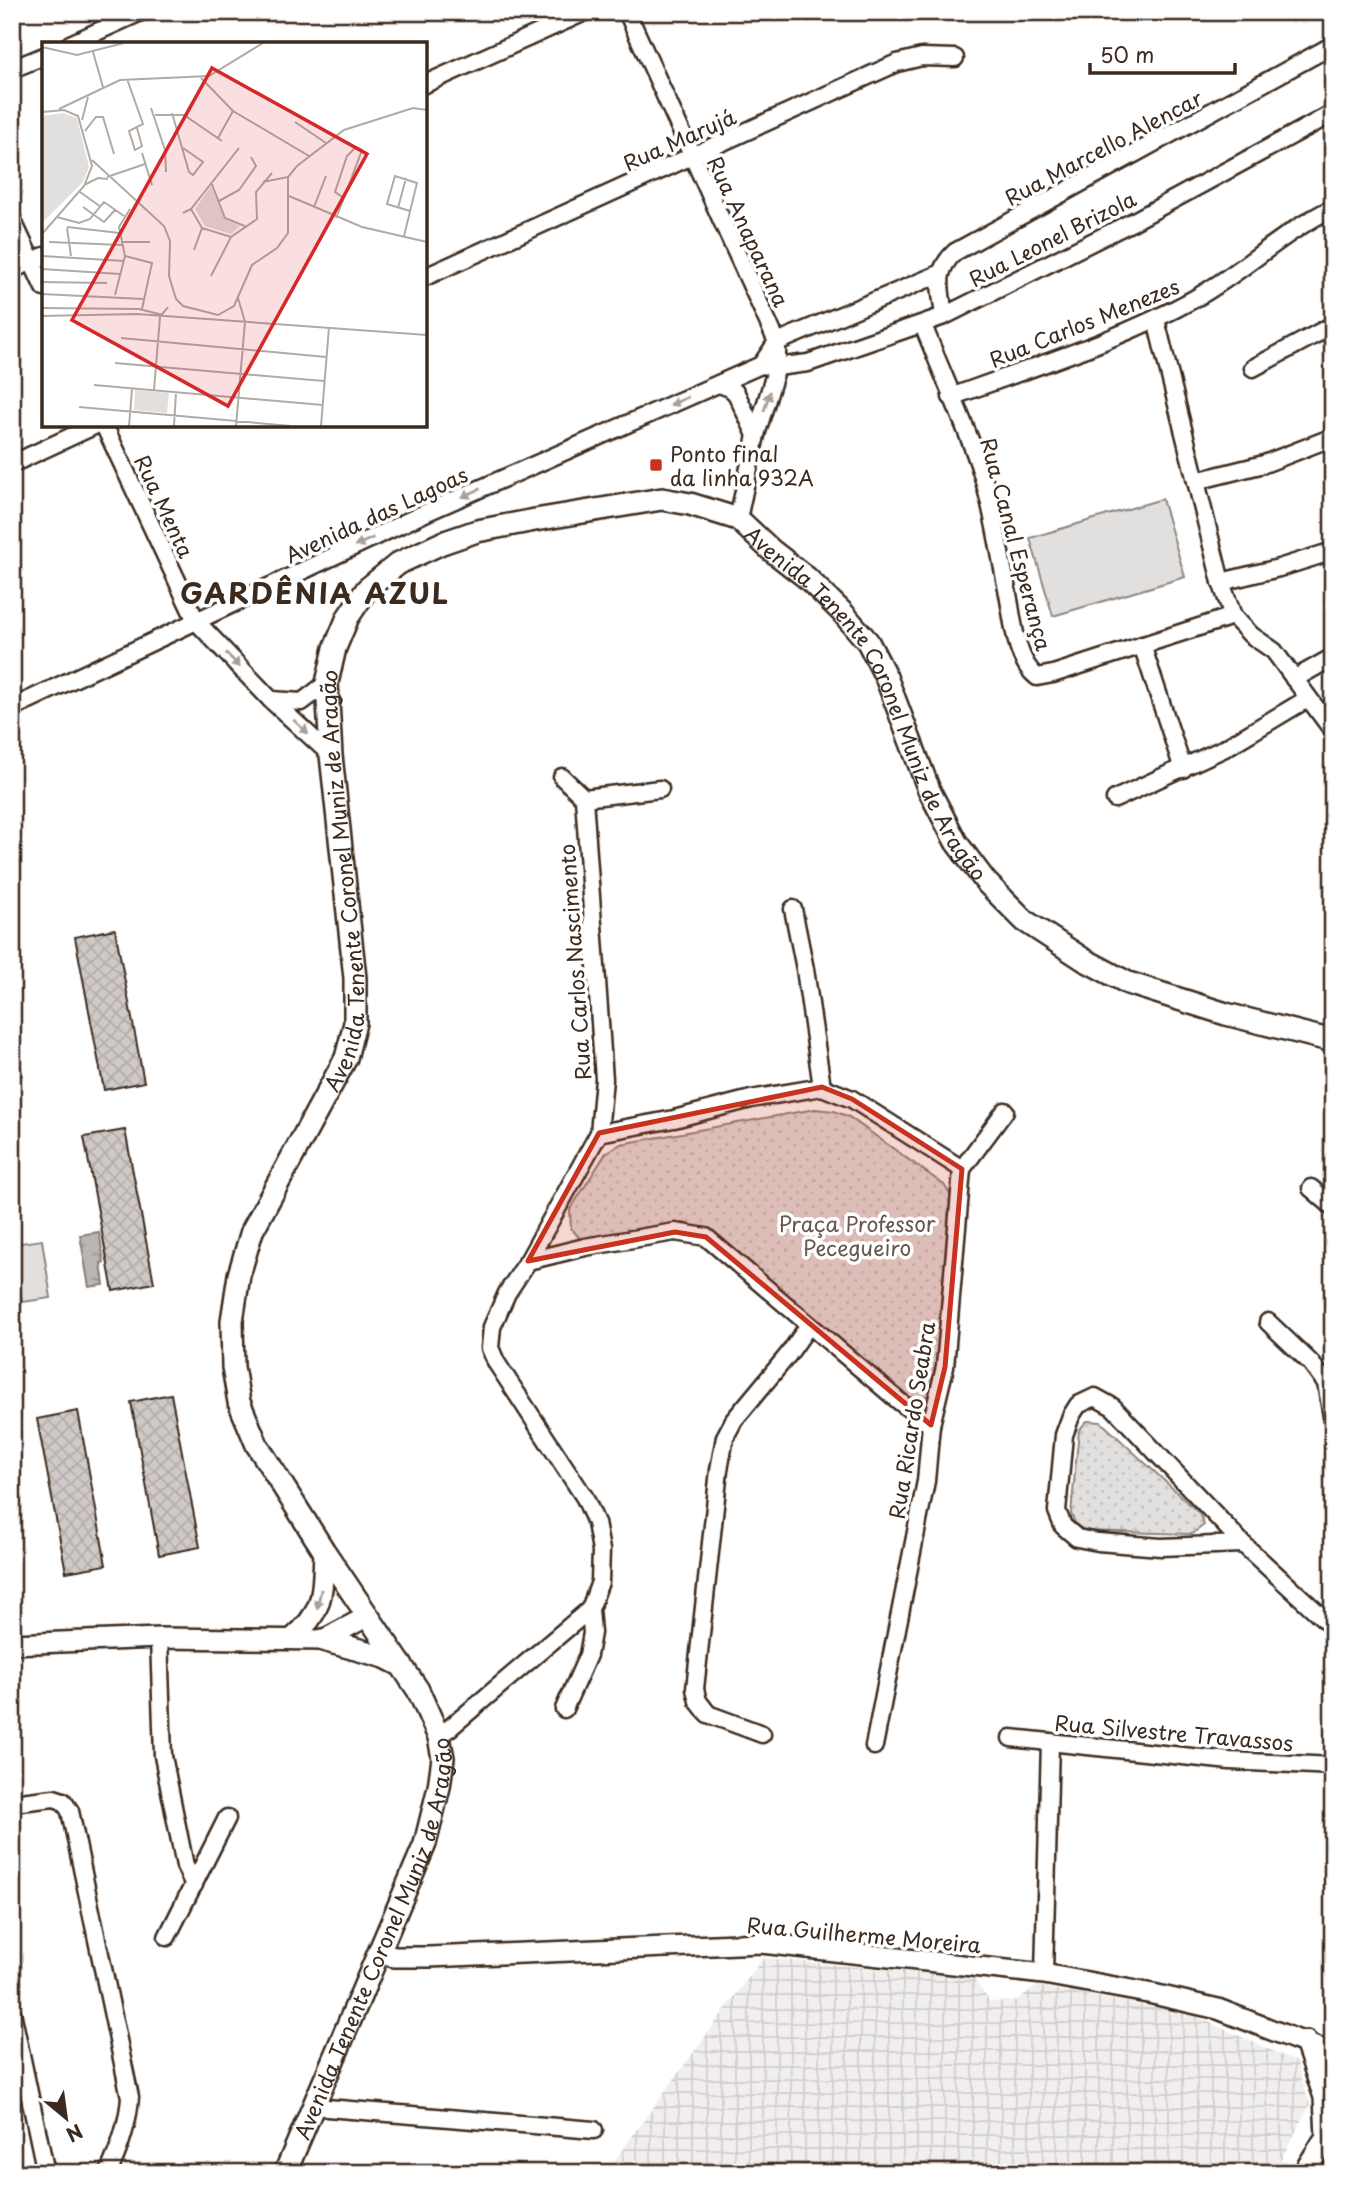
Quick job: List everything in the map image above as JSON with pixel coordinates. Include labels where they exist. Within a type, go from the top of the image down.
[{"type":"main road","name":"Avenida Tenente Coronel Muniz de Aragão","points":[[285,2173],[425,1843],[443,1758],[439,1737],[418,1690],[324,1551],[257,1445],[239,1402],[233,1367],[232,1321],[239,1275],[252,1231],[346,1058],[355,1023],[355,978],[331,755],[327,683],[335,648],[348,617],[368,589],[399,563],[442,542],[477,531],[662,499],[690,504],[738,519],[771,550],[807,578],[868,642],[886,677],[929,790],[956,842],[986,882],[1025,921],[1083,959],[1128,983],[1226,1014],[1333,1041]]},
{"type":"main road","points":[[323,1640],[385,1657],[401,1665]]},
{"type":"main road","points":[[1304,2173],[1330,2131],[1325,2097],[1306,2042]]},
{"type":"street","points":[[74,42],[141,12]]},
{"type":"street","points":[[427,83],[585,12]]},
{"type":"street","name":"Rua Anaparana","points":[[627,12],[777,342]]},
{"type":"street","name":"Rua Marcello Alencar","points":[[939,274],[944,262],[955,251],[1333,45]]},
{"type":"street","points":[[12,69],[42,56]]},
{"type":"street","name":"Rua Marujá","points":[[427,276],[897,63],[922,57],[955,58]]},
{"type":"street","name":"Rua Leonel Brizola","points":[[769,366],[808,363],[944,316],[1146,215],[1333,113]]},
{"type":"street","name":"Rua Carlos Menezes","points":[[951,397],[1156,320],[1219,286],[1283,236],[1333,208]]},
{"type":"street","points":[[12,219],[38,259],[42,279]]},
{"type":"street","points":[[12,270],[38,259]]},
{"type":"street","points":[[738,519],[769,366],[777,342],[939,274],[944,316]]},
{"type":"street","points":[[1156,320],[1221,582],[1233,616],[1251,635],[1274,651],[1333,731]]},
{"type":"street","name":"Rua Canal Esperança","points":[[923,325],[976,455],[1022,654],[1030,671],[1037,677],[1053,674],[1142,645]]},
{"type":"street","points":[[1253,368],[1333,325]]},
{"type":"street","name":"Avenida das Lagoas","points":[[12,708],[425,513],[719,384],[769,366]]},
{"type":"street","points":[[719,384],[736,393],[757,435]]},
{"type":"street","points":[[12,464],[92,427]]},
{"type":"street","name":"Rua Menta","points":[[105,427],[196,621],[271,700],[331,755]]},
{"type":"street","points":[[1196,481],[1264,464],[1333,437]]},
{"type":"street","points":[[1221,582],[1333,551]]},
{"type":"street","points":[[1183,769],[1142,645],[1233,616]]},
{"type":"street","points":[[1294,679],[1333,657]]},
{"type":"street","points":[[271,700],[302,702],[327,683]]},
{"type":"street","points":[[1115,799],[1225,748],[1307,699]]},
{"type":"street","points":[[562,777],[584,798],[660,789]]},
{"type":"street","name":"Rua Carlos Nascimento","points":[[564,1709],[588,1655],[592,1633],[590,1609],[600,1582],[601,1550],[596,1523],[585,1498],[496,1362],[490,1348],[492,1327],[507,1293],[528,1261],[599,1133],[604,1079],[584,798]]},
{"type":"street","points":[[793,909],[805,970],[821,1087]]},
{"type":"street","points":[[599,1133],[674,1119],[751,1098],[821,1087],[852,1099],[962,1169],[1005,1111]]},
{"type":"street","name":"Rua Ricardo Seabra","points":[[874,1746],[926,1481],[931,1425],[945,1367],[962,1169]]},
{"type":"street","points":[[1311,1188],[1333,1207]]},
{"type":"street","points":[[528,1261],[585,1247],[675,1232],[706,1237],[900,1402],[931,1425]]},
{"type":"street","points":[[1268,1322],[1311,1363],[1326,1383],[1333,1422]]},
{"type":"street","points":[[762,1734],[708,1714],[698,1701],[695,1689],[719,1470],[725,1437],[734,1420],[788,1355],[809,1325]]},
{"type":"street","points":[[1243,1544],[1161,1547],[1077,1538],[1063,1526],[1057,1511],[1064,1435],[1078,1405],[1095,1397],[1112,1407],[1243,1544],[1333,1628]]},
{"type":"street","points":[[293,1639],[316,1613],[321,1597],[324,1551]]},
{"type":"street","points":[[439,1737],[590,1609]]},
{"type":"street","points":[[12,1644],[159,1638],[323,1640],[368,1616]]},
{"type":"street","points":[[159,1638],[163,1756],[185,1866],[194,1885]]},
{"type":"street","name":"Rua Silvestre Travassos","points":[[1011,1738],[1230,1761],[1333,1766]]},
{"type":"street","points":[[1044,1975],[1051,1742]]},
{"type":"street","points":[[12,1803],[54,1798],[63,1801],[70,1811],[130,2097],[128,2121],[119,2150],[107,2173]]},
{"type":"street","points":[[167,1937],[227,1818]]},
{"type":"street","name":"Rua Guilherme Moreira","points":[[380,1953],[394,1957],[429,1957],[761,1943],[1044,1975],[1153,1994],[1218,2009],[1333,2054]]},
{"type":"street","points":[[12,2012],[46,2173]]},
{"type":"street","points":[[313,2104],[355,2110],[594,2130]]},
{"type":"highlighted area","points":[[822,1087],[852,1099],[962,1169],[945,1367],[931,1425],[706,1237],[675,1232],[528,1261],[599,1133]]},
{"type":"shaded area","points":[[763,1958],[973,1978],[990,2002],[1015,2001],[1037,1986],[1191,2014],[1297,2062],[1310,2105],[1274,2173],[605,2173]]},
{"type":"green space","points":[[1162,499],[1185,577],[1053,616],[1030,538]]},
{"type":"green space","name":"Praça Professor Pecegueiro","points":[[815,1109],[834,1111],[849,1117],[944,1185],[952,1197],[954,1210],[934,1387],[931,1394],[919,1399],[910,1397],[705,1230],[684,1223],[671,1224],[581,1240],[571,1228],[570,1210],[606,1153],[621,1144]]},
{"type":"green space","points":[[42,1240],[51,1298],[22,1302],[13,1244]]},
{"type":"green space","points":[[1087,1421],[1101,1422],[1199,1513],[1204,1525],[1192,1534],[1086,1531],[1076,1525],[1071,1514],[1079,1430]]},
{"type":"water","points":[[99,1232],[104,1262],[101,1263],[104,1285],[89,1287],[80,1235]]},
{"type":"building","points":[[115,929],[144,1082],[104,1090],[75,937]]},
{"type":"building","points":[[12,1025],[22,1075],[12,1077]]},
{"type":"building","points":[[125,1130],[154,1283],[113,1291],[84,1137]]},
{"type":"building","points":[[171,1394],[200,1547],[159,1555],[131,1402]]},
{"type":"building","points":[[78,1411],[106,1565],[66,1572],[37,1419]]},
{"type":"place","name":"Ponto final da linha 932A","points":[[656,465]]},
{"type":"district","name":"GARDÊNIA AZUL","points":[[315,592]]}]
